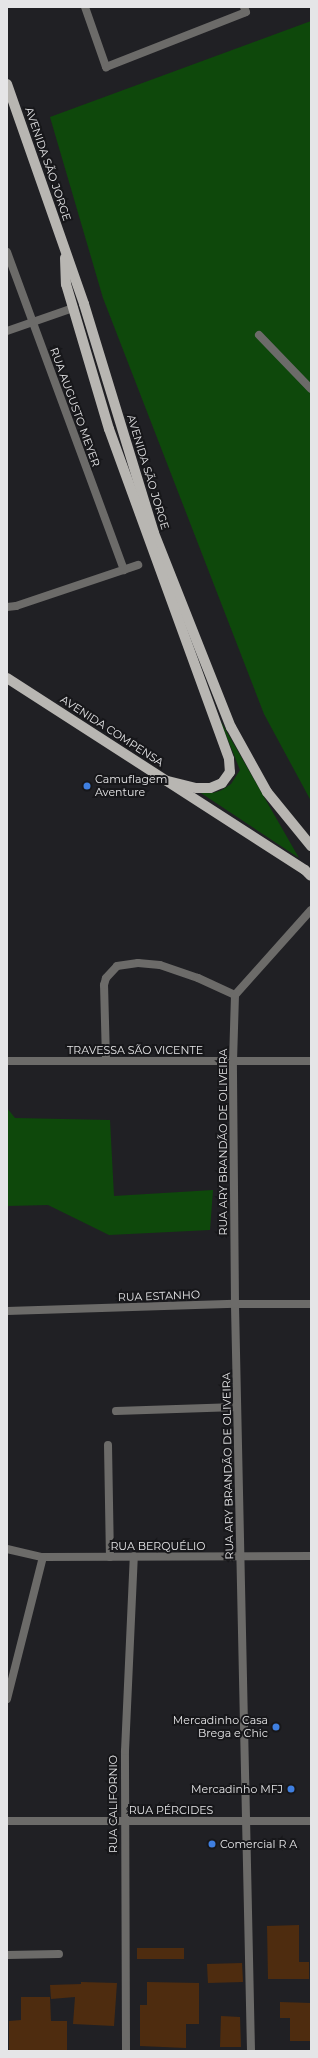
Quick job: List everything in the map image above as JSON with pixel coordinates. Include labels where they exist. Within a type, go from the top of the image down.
[{"type":"main road","name":"AVENIDA SÃO JORGE","points":[[7,84],[87,312],[154,533],[231,727],[267,792],[311,846]]},
{"type":"main road","points":[[65,248],[66,284],[109,429],[228,759],[230,772],[222,783],[216,786],[210,788],[196,788],[168,781]]},
{"type":"main road","name":"AVENIDA COMPENSA","points":[[7,678],[308,873]]},
{"type":"street","points":[[85,7],[106,67],[245,10]]},
{"type":"street","name":"RUA AUGUSTO MEYER","points":[[7,252],[124,570]]},
{"type":"street","points":[[7,331],[73,308]]},
{"type":"street","points":[[259,335],[311,389]]},
{"type":"street","points":[[7,607],[16,606],[138,565]]},
{"type":"street","points":[[106,1060],[104,985],[106,978],[117,966],[138,963],[160,965],[198,978],[235,995],[311,910]]},
{"type":"street","name":"RUA ARY BRANDÃO DE OLIVEIRA","points":[[235,995],[233,1062],[235,1304],[251,2051]]},
{"type":"street","name":"TRAVESSA SÃO VICENTE","points":[[7,1061],[311,1061]]},
{"type":"street","name":"RUA ESTANHO","points":[[7,1311],[235,1304],[311,1304]]},
{"type":"street","points":[[116,1411],[237,1408]]},
{"type":"street","points":[[108,1445],[110,1557]]},
{"type":"street","name":"RUA BERQUÉLIO","points":[[7,1549],[43,1557],[311,1556]]},
{"type":"street","name":"RUA CALIFORNIO","points":[[126,2051],[124,1821],[125,1751],[134,1556]]},
{"type":"street","points":[[7,1699],[43,1557]]},
{"type":"street","name":"RUA PÉRCIDES","points":[[7,1821],[311,1821]]},
{"type":"street","points":[[7,1955],[60,1954]]},
{"type":"green space","points":[[311,21],[311,801],[264,714],[103,298],[50,117]]},
{"type":"green space","points":[[220,720],[299,858],[201,793],[213,793],[222,790],[231,784],[240,770]]},
{"type":"green space","points":[[7,1108],[15,1118],[110,1120],[114,1196],[213,1190],[210,1230],[109,1235],[48,1205],[7,1206]]},
{"type":"building","points":[[299,1925],[299,1962],[309,1962],[309,1979],[268,1979],[267,1926]]},
{"type":"building","points":[[137,1948],[184,1948],[184,1959],[137,1959]]},
{"type":"building","points":[[242,1963],[243,1982],[208,1983],[207,1964]]},
{"type":"building","points":[[81,1982],[117,1983],[114,2026],[73,2024],[75,1997],[51,1999],[50,1985],[81,1984]]},
{"type":"building","points":[[147,1982],[199,1983],[199,2024],[186,2024],[186,2048],[140,2046],[140,2005],[147,2005]]},
{"type":"building","points":[[21,1997],[50,1997],[51,2021],[67,2021],[67,2051],[9,2051],[9,2021],[21,2020]]},
{"type":"building","points":[[280,2002],[311,2003],[311,2041],[290,2041],[290,2018],[280,2018]]},
{"type":"building","points":[[221,2016],[240,2017],[241,2047],[220,2047]]},
{"type":"place","name":"Camuflagem Aventure","points":[[87,786]]},
{"type":"place","name":"Mercadinho Casa Brega e Chic","points":[[276,1727]]},
{"type":"place","name":"Mercadinho MFJ","points":[[291,1789]]},
{"type":"place","name":"Comercial R A","points":[[212,1844]]}]
